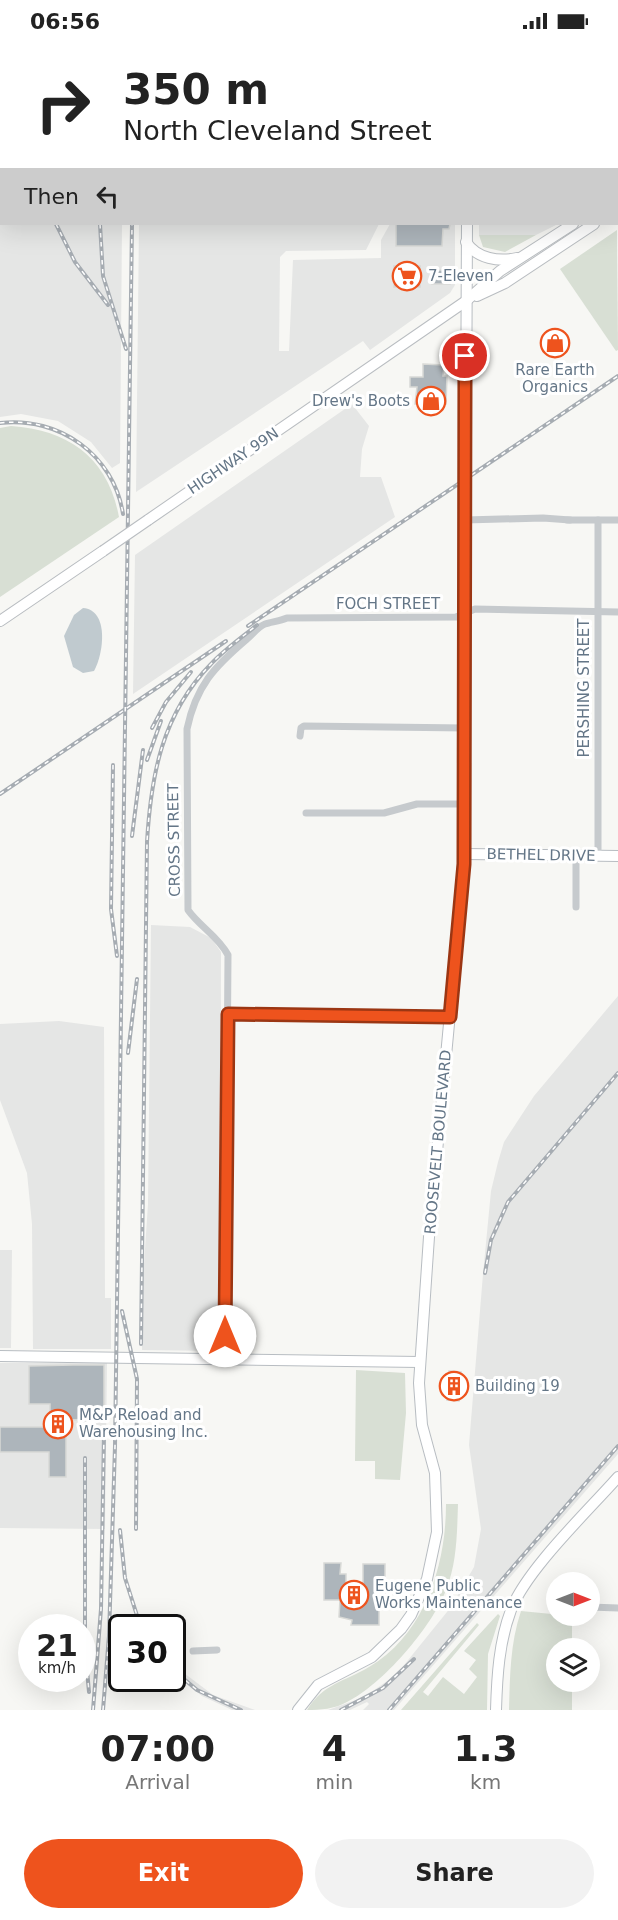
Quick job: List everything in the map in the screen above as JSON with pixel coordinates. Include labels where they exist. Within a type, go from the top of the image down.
[{"type":"main road","name":"ROOSEVELT BOULEVARD","points":[[299,1708],[318,1685],[363,1662],[385,1647],[411,1615],[427,1580],[434,1552],[437,1509],[435,1473],[420,1404],[420,1362],[464,854],[467,225]]},
{"type":"main road","name":"HIGHWAY 99N","points":[[0,621],[466,301],[500,271],[571,225]]},
{"type":"main road","name":"HIGHWAY 99N","points":[[466,301],[505,283],[592,225]]},
{"type":"main road","points":[[466,242],[477,254],[497,260],[523,257]]},
{"type":"main road","name":"BETHEL DRIVE","points":[[464,854],[618,856]]},
{"type":"main road","points":[[0,1356],[420,1362]]},
{"type":"main road","points":[[496,1710],[500,1648],[512,1608],[531,1577],[618,1477]]},
{"type":"street","points":[[465,520],[543,518],[618,520]]},
{"type":"street","name":"PERSHING STREET","points":[[598,520],[598,856]]},
{"type":"street","name":"FOCH STREET","points":[[265,623],[287,618],[456,617],[475,609],[618,612]]},
{"type":"street","name":"CROSS STREET","points":[[225,1359],[228,955],[221,942],[197,923],[188,910],[187,729],[192,706],[209,674],[265,623]]},
{"type":"street","points":[[300,736],[301,728],[304,726],[465,728]]},
{"type":"street","points":[[306,813],[384,813],[417,804],[464,804]]},
{"type":"street","points":[[576,856],[576,907]]},
{"type":"street","points":[[228,1014],[450,1017]]},
{"type":"street","points":[[600,1608],[618,1608]]},
{"type":"street","points":[[193,1651],[217,1650]]},
{"type":"shaded area","points":[[0,225],[122,225],[120,463],[112,468],[91,442],[58,421],[21,414],[0,417]]},
{"type":"shaded area","points":[[139,225],[378,225],[366,250],[286,251],[280,257],[279,351],[289,351],[293,260],[381,258],[381,240],[389,225],[455,225],[455,285],[450,293],[370,350],[363,341],[136,492]]},
{"type":"shaded area","points":[[479,225],[556,225],[536,235],[479,235]]},
{"type":"shaded area","points":[[617,230],[618,350],[616,351],[560,269]]},
{"type":"shaded area","points":[[479,235],[536,235],[505,252],[483,247]]},
{"type":"shaded area","points":[[352,404],[369,426],[362,449],[360,477],[381,477],[395,517],[133,694],[135,555]]},
{"type":"shaded area","points":[[11,426],[51,434],[83,451],[106,478],[114,496],[119,517],[0,597],[0,428]]},
{"type":"shaded area","points":[[83,608],[97,616],[101,624],[102,644],[94,671],[83,673],[73,667],[64,636],[74,615]]},
{"type":"shaded area","points":[[151,925],[190,927],[211,938],[221,952],[220,1351],[142,1350],[142,1294],[148,1204]]},
{"type":"shaded area","points":[[618,996],[618,1454],[394,1710],[363,1710],[369,1704],[367,1702],[350,1710],[328,1710],[364,1697],[396,1675],[451,1607],[474,1567],[481,1529],[469,1445],[491,1191],[498,1162],[504,1142],[534,1096]]},
{"type":"shaded area","points":[[59,1021],[104,1027],[105,1298],[111,1298],[111,1349],[33,1349],[32,1224],[27,1173],[0,1100],[0,1024]]},
{"type":"shaded area","points":[[0,1250],[12,1250],[11,1348],[0,1348]]},
{"type":"shaded area","points":[[0,1363],[107,1363],[105,1529],[0,1528]]},
{"type":"shaded area","points":[[356,1370],[405,1373],[406,1413],[400,1480],[375,1479],[375,1461],[355,1461]]},
{"type":"shaded area","points":[[446,1504],[458,1504],[454,1559],[450,1580],[430,1621],[390,1669],[361,1694],[338,1706],[307,1710],[327,1688],[369,1667],[388,1653],[405,1636],[418,1617],[436,1574],[442,1551]]},
{"type":"shaded area","points":[[521,1611],[546,1613],[546,1626],[572,1626],[572,1638],[546,1638],[546,1692],[572,1692],[572,1710],[509,1710],[510,1672],[517,1623]]},
{"type":"shaded area","points":[[498,1614],[500,1616],[488,1654],[487,1710],[401,1710],[477,1623],[479,1625],[423,1692],[428,1696],[443,1677],[464,1694],[477,1677],[469,1669],[476,1660],[464,1651]]},
{"type":"shaded area","points":[[186,1675],[213,1695],[255,1710],[232,1710],[202,1696],[186,1683]]},
{"type":"building","points":[[396,225],[450,225],[449,229],[443,229],[442,246],[396,246]]},
{"type":"building","name":"7-Eleven","points":[[394,266],[420,266],[420,287],[394,287]]},
{"type":"building","name":"7-Eleven","points":[[432,270],[450,270],[450,284],[432,284]]},
{"type":"building","points":[[423,364],[444,365],[443,376],[447,376],[446,404],[415,404],[417,387],[410,387],[410,377],[423,377]]},
{"type":"building","name":"M&P Reload and Warehousing Inc.","points":[[104,1365],[104,1419],[66,1420],[66,1477],[49,1477],[49,1452],[0,1452],[0,1427],[50,1427],[50,1404],[29,1404],[29,1366]]},
{"type":"building","name":"Building 19","points":[[449,1371],[461,1372],[459,1401],[447,1400]]},
{"type":"building","name":"Eugene Public Works Maintenance","points":[[324,1563],[341,1563],[340,1574],[346,1574],[346,1586],[363,1586],[363,1564],[385,1564],[385,1600],[379,1600],[379,1625],[351,1625],[352,1620],[339,1617],[340,1600],[324,1600]]},
{"type":"railway","points":[[56,225],[75,262],[108,305]]},
{"type":"railway","points":[[100,225],[103,276],[126,349]]},
{"type":"railway","points":[[103,1710],[109,1636],[115,1446],[132,225]]},
{"type":"railway","points":[[248,626],[618,376]]},
{"type":"railway","points":[[0,423],[22,422],[43,426],[62,433],[80,444],[96,457],[108,474],[118,493],[123,514]]},
{"type":"railway","points":[[141,1344],[147,842],[152,793],[162,747],[181,703],[194,683],[211,664],[257,625]]},
{"type":"railway","points":[[0,794],[226,641]]},
{"type":"railway","points":[[152,728],[166,702],[191,672]]},
{"type":"railway","points":[[147,760],[161,721]]},
{"type":"railway","points":[[132,836],[143,750]]},
{"type":"railway","points":[[113,765],[111,909],[117,956]]},
{"type":"railway","points":[[128,1053],[137,979]]},
{"type":"railway","points":[[485,1273],[491,1240],[508,1202],[618,1073]]},
{"type":"railway","points":[[122,1311],[137,1379],[136,1529]]},
{"type":"railway","points":[[93,1710],[101,1609],[104,1433]]},
{"type":"railway","points":[[389,1710],[618,1446]]},
{"type":"railway","points":[[85,1458],[85,1614]]},
{"type":"railway","points":[[120,1530],[125,1578],[137,1614]]},
{"type":"railway","points":[[341,1710],[383,1688],[414,1659]]},
{"type":"railway","points":[[186,1681],[197,1690],[241,1710]]},
{"type":"place","name":"7-Eleven","points":[[407,276]]},
{"type":"place","name":"Rare Earth Organics","points":[[555,343]]},
{"type":"place","name":"Drew's Boots","points":[[431,401]]},
{"type":"place","name":"Building 19","points":[[454,1386]]},
{"type":"place","name":"M&P Reload and Warehousing Inc.","points":[[58,1424]]},
{"type":"place","name":"Eugene Public Works Maintenance","points":[[354,1595]]},
{"type":"route","points":[[225,1336],[228,1014],[450,1017],[464,864],[465,356]]}]
